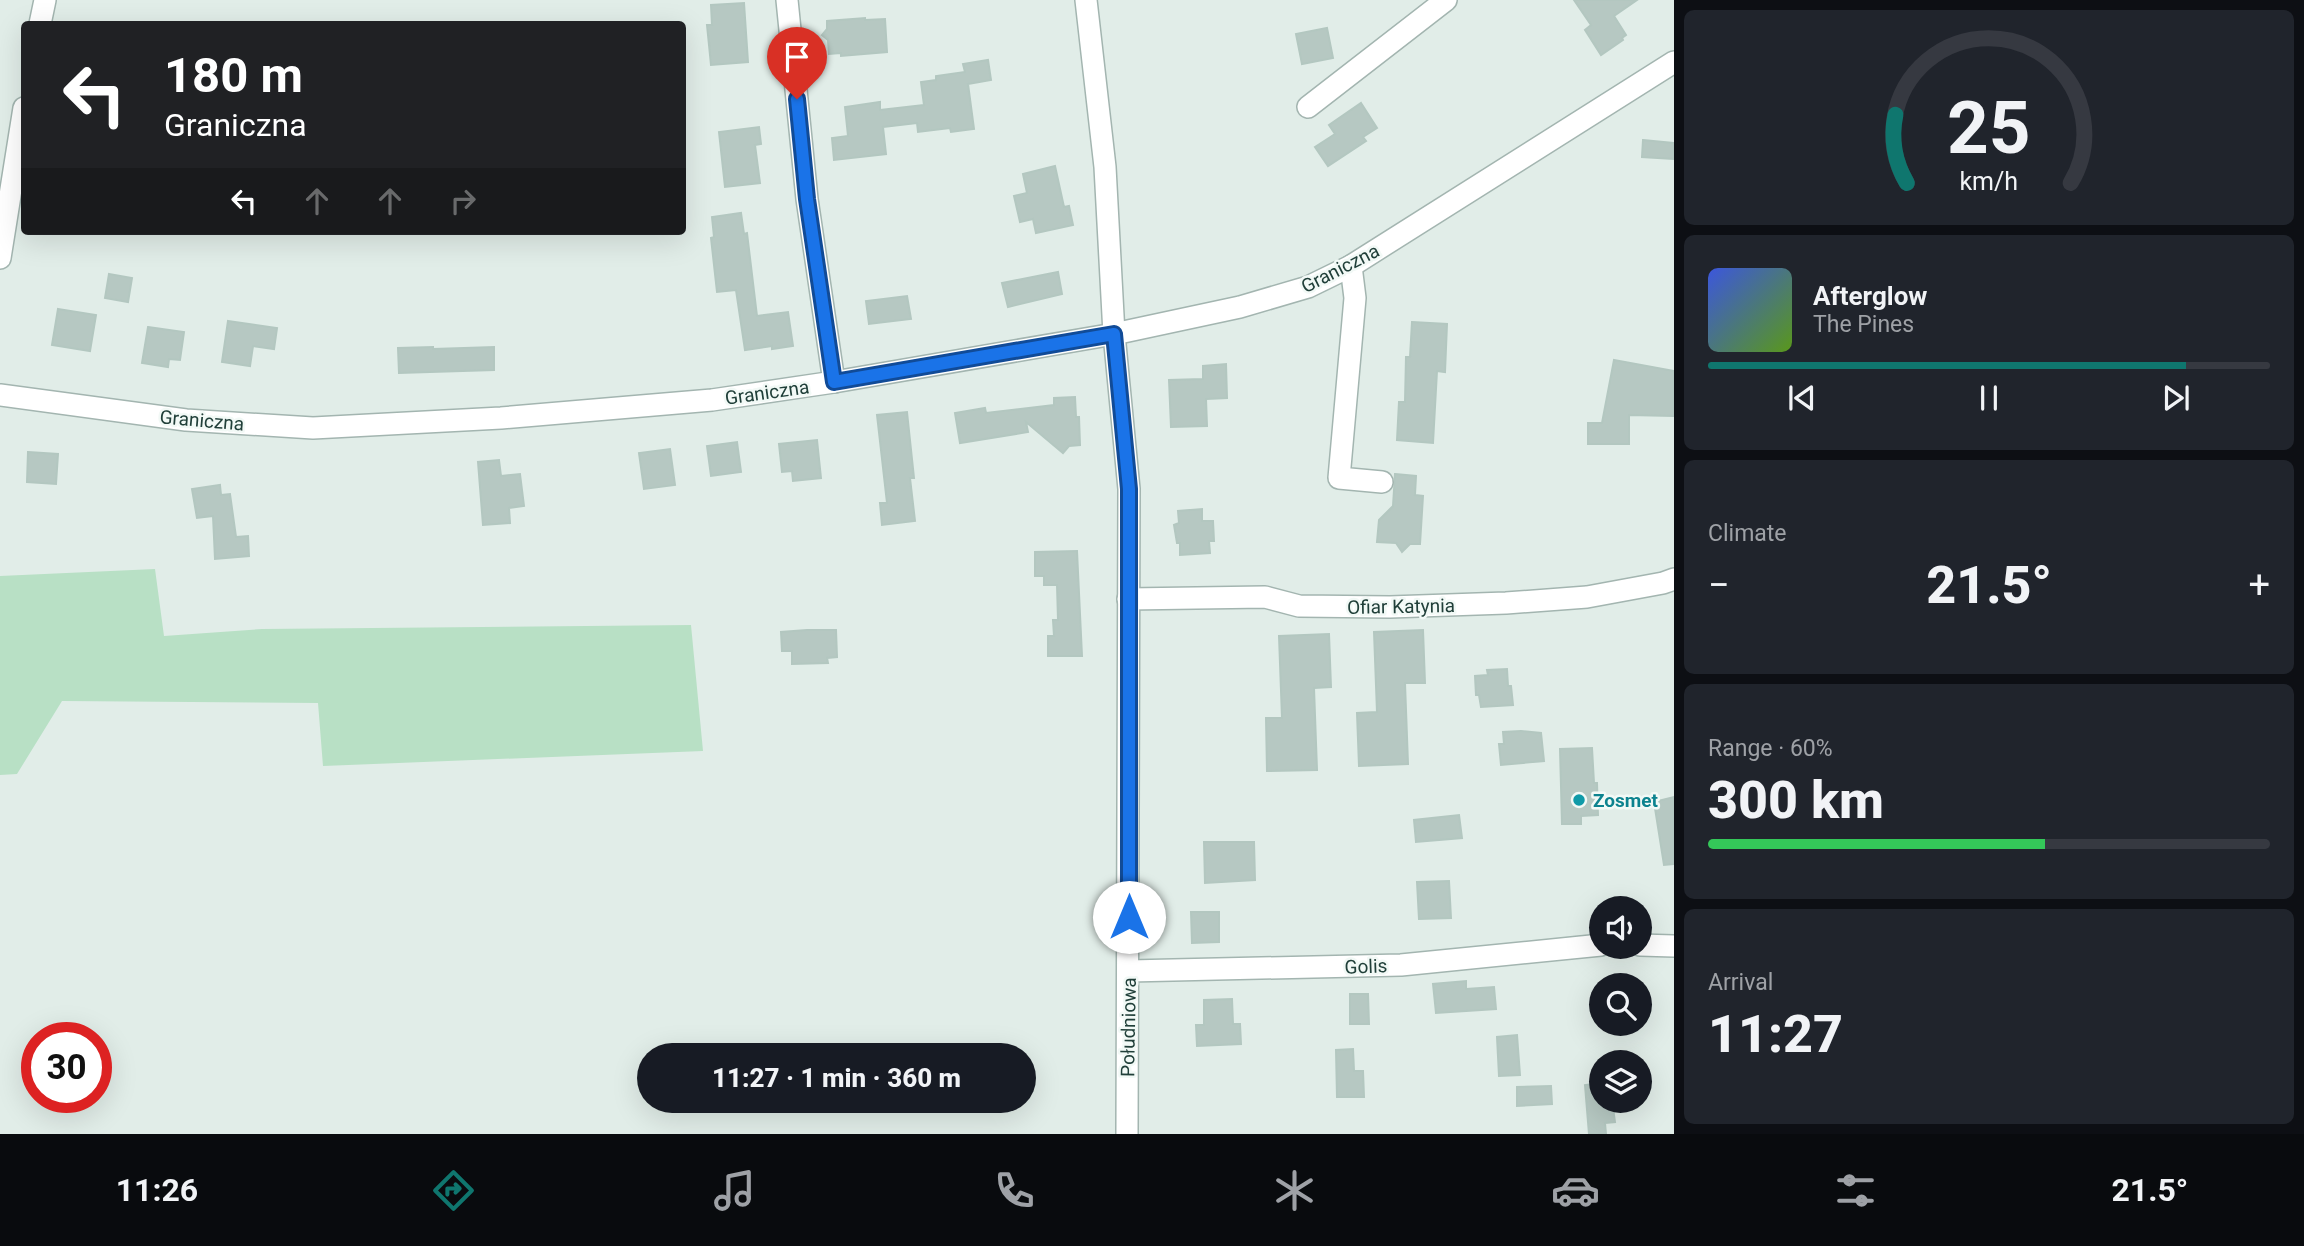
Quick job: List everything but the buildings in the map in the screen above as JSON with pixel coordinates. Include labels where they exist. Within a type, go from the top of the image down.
[{"type":"street","points":[[41,21],[45,0]]},
{"type":"street","points":[[788,0],[807,199],[834,382]]},
{"type":"street","name":"Południowa","points":[[1086,0],[1105,167],[1114,334],[1129,489],[1127,1134]]},
{"type":"street","points":[[1308,107],[1446,0]]},
{"type":"street","name":"Graniczna","points":[[0,395],[186,420],[313,428],[501,418],[686,402],[834,382],[1114,334],[1240,307],[1308,288],[1351,266],[1674,62]]},
{"type":"street","points":[[0,258],[21,127]]},
{"type":"street","points":[[1351,266],[1356,298],[1339,478],[1382,482]]},
{"type":"street","name":"Ofiar Katynia","points":[[1128,599],[1265,597],[1299,606],[1416,606],[1587,597],[1674,579]]},
{"type":"street","points":[[1652,945],[1674,946]]},
{"type":"street","name":"Golis","points":[[1129,971],[1401,965],[1589,946]]},
{"type":"green space","points":[[155,569],[164,636],[262,629],[691,625],[703,751],[323,766],[318,703],[62,701],[17,774],[0,775],[0,576]]},
{"type":"place","name":"Zosmet","points":[[1579,800]]},
{"type":"route","points":[[797,99],[807,199],[834,382],[1114,334],[1129,489],[1129,917]]}]
